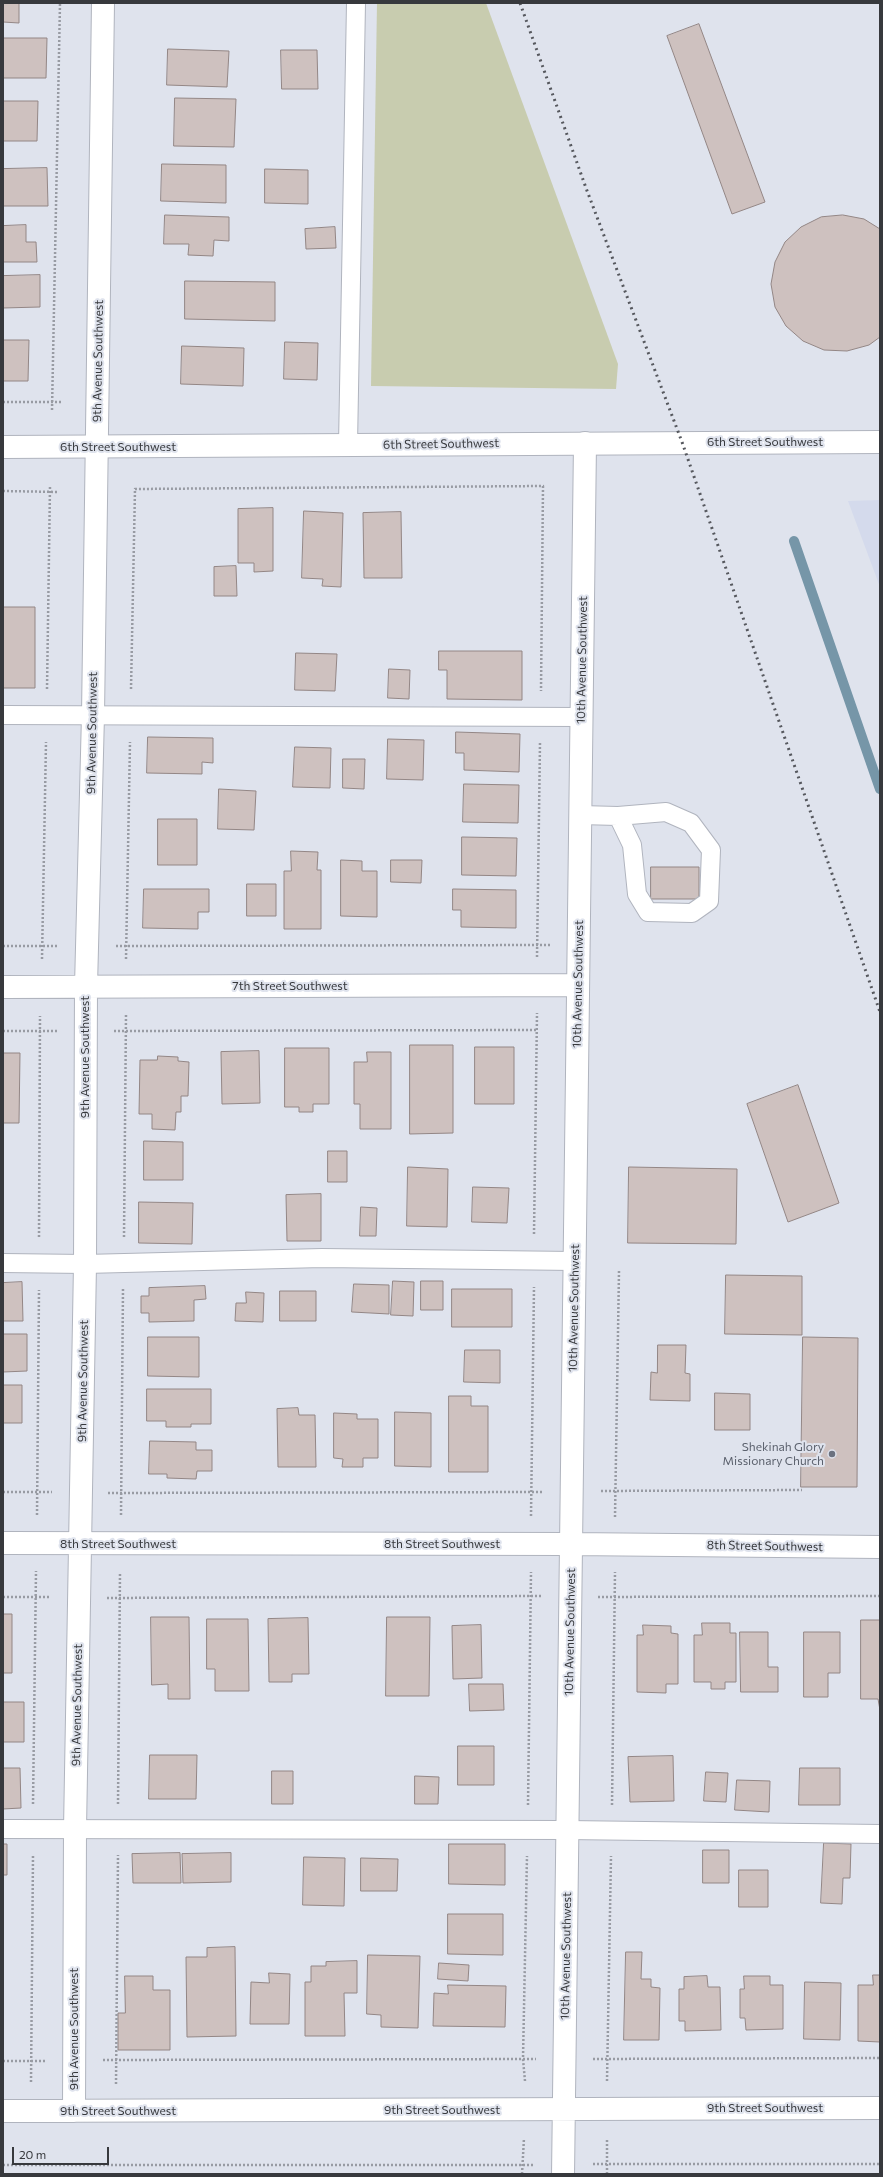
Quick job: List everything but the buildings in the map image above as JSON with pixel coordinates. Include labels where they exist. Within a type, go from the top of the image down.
[{"type":"street","name":"9th Avenue Southwest","points":[[74,2111],[75,1829],[85,1264],[86,986],[93,715],[103,3]]},
{"type":"street","name":"6th Street Southwest","points":[[3,447],[880,442]]},
{"type":"street","name":"10th Avenue Southwest","points":[[563,2174],[585,443]]},
{"type":"street","name":"7th Street Southwest","points":[[3,986],[578,985]]},
{"type":"street","name":"8th Street Southwest","points":[[3,1543],[571,1544],[880,1547]]},
{"type":"street","name":"9th Street Southwest","points":[[3,2111],[880,2108]]},
{"type":"lane","points":[[348,445],[356,3]]},
{"type":"lane","points":[[3,715],[581,717]]},
{"type":"lane","points":[[580,815],[618,816],[666,812],[691,823],[711,850],[709,901],[692,913],[648,912],[637,894],[632,845],[618,816]]},
{"type":"lane","points":[[3,1264],[85,1264],[322,1258],[574,1261]]},
{"type":"lane","points":[[3,1829],[567,1830],[880,1834]]},
{"type":"path","points":[[52,410],[60,3]]},
{"type":"path","points":[[3,402],[61,402]]},
{"type":"path","points":[[50,486],[50,492]]},
{"type":"path","points":[[135,489],[544,486]]},
{"type":"path","points":[[3,491],[58,492]]},
{"type":"path","points":[[114,946],[557,945]]},
{"type":"path","points":[[3,946],[61,946]]},
{"type":"path","points":[[112,1031],[536,1030]]},
{"type":"path","points":[[3,1031],[60,1031]]},
{"type":"path","points":[[615,1518],[619,1271]]},
{"type":"path","points":[[598,1491],[802,1490]]},
{"type":"path","points":[[3,1492],[55,1492]]},
{"type":"path","points":[[106,1492],[550,1492]]},
{"type":"path","points":[[104,1598],[549,1596]]},
{"type":"path","points":[[596,1597],[880,1596]]},
{"type":"path","points":[[3,1597],[54,1598]]},
{"type":"path","points":[[591,2059],[880,2058]]},
{"type":"path","points":[[98,2060],[543,2059]]},
{"type":"path","points":[[3,2061],[50,2061]]},
{"type":"path","points":[[522,2174],[524,2134]]},
{"type":"path","points":[[607,2135],[607,2174]]},
{"type":"path","points":[[593,2164],[880,2164]]},
{"type":"path","points":[[3,2165],[535,2165]]},
{"type":"shaded area","points":[[880,500],[880,587],[848,501]]},
{"type":"green space","points":[[377,3],[486,3],[618,364],[616,389],[371,386]]},
{"type":"waterway","points":[[794,541],[880,789]]},
{"type":"railway","points":[[520,3],[586,188],[682,442],[880,1012]]},
{"type":"place","name":"Shekinah Glory Missionary Church","points":[[832,1454]]}]
